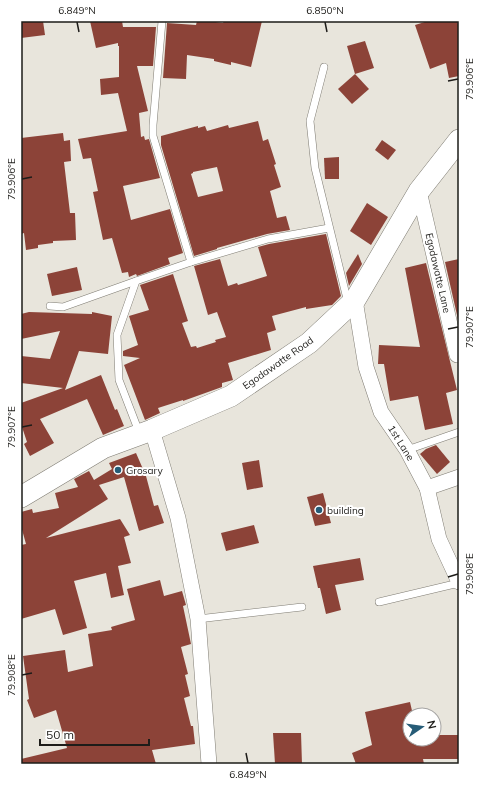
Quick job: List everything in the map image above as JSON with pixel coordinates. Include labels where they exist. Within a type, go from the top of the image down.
[{"type":"street","name":"Egodawatte Road","points":[[21,498],[103,448],[146,432],[231,396],[309,343],[352,303],[420,191],[459,140]]},
{"type":"street","name":"Egodawatte Lane","points":[[420,191],[457,355]]},
{"type":"street","name":"1st Lane","points":[[352,303],[366,367],[381,412],[407,450],[427,488],[439,539],[459,582]]},
{"type":"street","points":[[146,432],[178,518],[198,619],[209,764]]},
{"type":"street","points":[[427,488],[459,478]]},
{"type":"lane","points":[[162,21],[153,136],[191,262]]},
{"type":"lane","points":[[324,67],[310,121],[315,168],[329,228],[352,303]]},
{"type":"lane","points":[[50,306],[63,307],[191,262],[268,239],[329,228]]},
{"type":"lane","points":[[136,281],[117,335],[119,380],[146,432]]},
{"type":"lane","points":[[407,450],[459,432]]},
{"type":"lane","points":[[379,602],[459,582]]},
{"type":"lane","points":[[198,619],[302,607]]},
{"type":"building","points":[[21,21],[43,21],[45,35],[21,38]]},
{"type":"building","points":[[90,21],[122,21],[123,27],[156,27],[153,66],[137,66],[148,111],[139,113],[141,137],[144,136],[145,140],[149,139],[160,178],[123,186],[131,220],[170,209],[183,253],[168,258],[170,264],[137,276],[136,274],[129,277],[128,272],[122,273],[112,238],[103,240],[93,192],[98,191],[91,158],[83,159],[78,139],[127,131],[118,93],[101,95],[100,79],[119,77],[118,43],[96,48]]},
{"type":"building","points":[[197,21],[223,23],[224,21],[262,21],[251,67],[231,62],[231,65],[214,61],[214,59],[187,55],[186,79],[163,78],[167,23],[196,25]]},
{"type":"building","points":[[428,21],[457,21],[459,27],[459,76],[449,78],[446,63],[430,69],[415,25]]},
{"type":"building","points":[[365,41],[374,68],[355,74],[347,46]]},
{"type":"building","points":[[355,74],[369,89],[352,104],[338,89]]},
{"type":"building","points":[[258,121],[263,141],[268,139],[281,187],[270,191],[277,218],[286,216],[290,230],[267,234],[194,256],[161,145],[161,136],[198,126],[198,128],[205,126],[207,131],[228,125],[229,128]],"holes":[[[217,167],[223,191],[198,197],[191,174],[193,172]]]},
{"type":"building","points":[[63,133],[64,141],[70,140],[71,161],[64,162],[70,213],[75,213],[76,240],[53,241],[53,243],[38,245],[38,248],[26,250],[24,233],[21,234],[21,138]]},
{"type":"building","points":[[382,140],[396,150],[388,160],[375,150]]},
{"type":"building","points":[[339,157],[339,179],[325,179],[324,158]]},
{"type":"building","points":[[367,203],[388,217],[371,245],[350,231]]},
{"type":"building","points":[[326,234],[341,296],[332,305],[306,309],[306,307],[272,316],[276,330],[267,333],[271,350],[228,363],[233,380],[222,383],[222,387],[158,408],[160,413],[145,420],[124,365],[140,358],[123,356],[123,351],[138,345],[129,316],[149,310],[140,285],[173,274],[188,321],[182,323],[191,347],[196,346],[197,348],[226,337],[217,312],[208,315],[194,266],[220,259],[228,286],[237,283],[238,285],[267,276],[258,247]]},
{"type":"building","points":[[358,254],[362,264],[349,286],[346,273]]},
{"type":"building","points":[[459,259],[459,324],[445,262]]},
{"type":"building","points":[[426,263],[457,390],[446,393],[453,424],[425,430],[418,396],[390,401],[384,364],[378,364],[379,345],[420,347],[405,268]]},
{"type":"building","points":[[77,267],[82,290],[52,296],[47,274]]},
{"type":"building","points":[[29,312],[92,314],[92,312],[112,316],[108,354],[79,351],[65,390],[101,375],[115,410],[117,409],[124,426],[103,435],[87,399],[40,419],[54,443],[30,456],[24,444],[27,442],[21,424],[21,403],[63,388],[21,383],[21,356],[50,359],[60,331],[21,339],[21,314]]},
{"type":"building","points":[[436,445],[450,462],[437,474],[420,454],[426,449]]},
{"type":"building","points":[[136,453],[146,476],[154,506],[158,505],[164,523],[139,531],[124,477],[99,485],[108,499],[46,538],[120,519],[130,535],[124,537],[131,563],[118,566],[124,595],[111,598],[106,573],[74,581],[87,628],[63,635],[55,609],[21,619],[21,545],[26,544],[21,526],[21,512],[32,509],[33,513],[59,508],[55,493],[78,487],[74,479],[89,471],[94,480],[112,469],[109,463]]},
{"type":"building","points":[[259,460],[263,487],[247,490],[242,463]]},
{"type":"building","name":"building","points":[[323,493],[331,523],[315,526],[307,497]]},
{"type":"building","points":[[254,525],[259,543],[226,551],[221,533]]},
{"type":"building","points":[[360,558],[364,580],[335,585],[341,610],[326,614],[313,566]]},
{"type":"building","points":[[160,580],[164,596],[182,591],[186,605],[183,606],[191,644],[181,647],[188,674],[185,675],[190,696],[184,698],[191,726],[193,726],[195,744],[152,750],[156,764],[21,764],[21,759],[67,748],[56,710],[34,718],[27,700],[29,699],[23,656],[65,650],[68,672],[93,666],[88,634],[112,630],[111,627],[135,620],[127,589]]},
{"type":"building","points":[[410,702],[411,707],[402,707],[402,747],[442,747],[442,735],[459,735],[459,759],[423,759],[424,764],[356,764],[352,753],[372,745],[365,712]]},
{"type":"building","points":[[273,733],[301,733],[302,764],[275,764]]},
{"type":"place","name":"Grosary","points":[[118,470]]},
{"type":"place","name":"building","points":[[319,510]]}]
